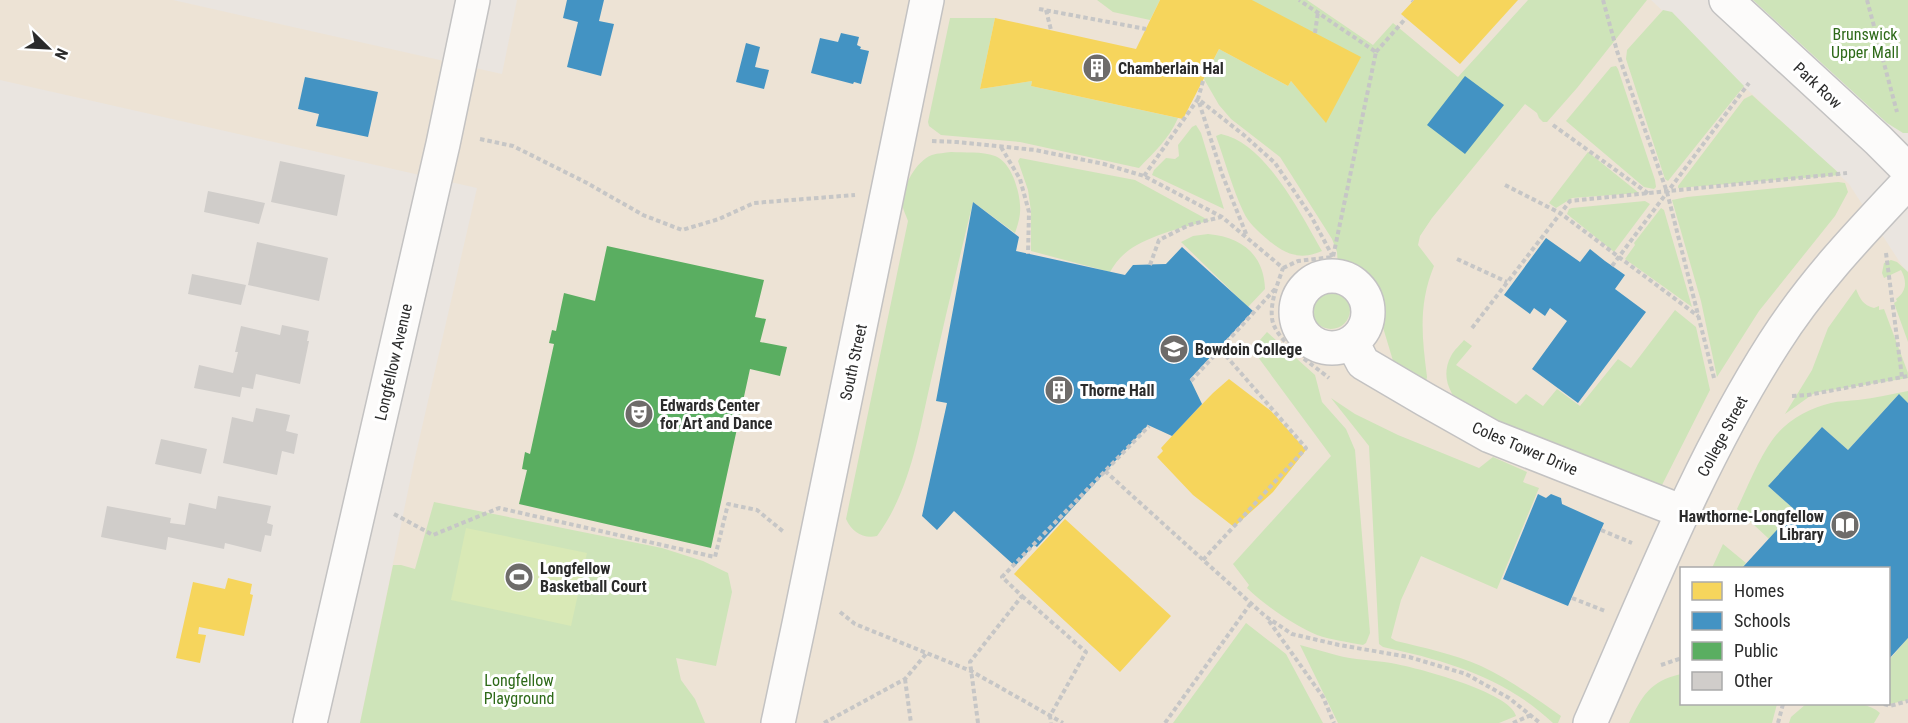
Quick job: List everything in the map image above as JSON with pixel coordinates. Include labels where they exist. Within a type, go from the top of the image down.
[{"type":"street","name":"Longfellow Avenue","points":[[310,723],[473,0]]},
{"type":"street","name":"South Street","points":[[778,723],[927,0]]},
{"type":"street","name":"Park Row","points":[[1726,0],[1908,170]]},
{"type":"street","name":"College Street","points":[[1590,723],[1718,438],[1775,342],[1807,297],[1842,252],[1908,182]]},
{"type":"street","points":[[1335,266],[1365,295],[1368,319],[1364,329],[1352,342],[1338,348],[1328,348],[1317,345],[1301,331],[1296,310],[1298,298],[1304,288],[1314,280],[1325,276],[1335,266]]},
{"type":"street","name":"Coles Tower Drive","points":[[1352,342],[1363,363],[1490,436],[1683,512]]},
{"type":"path","points":[[1299,0],[1376,52]]},
{"type":"path","points":[[1603,0],[1617,51],[1667,192],[1714,380]]},
{"type":"path","points":[[1867,0],[1898,117]]},
{"type":"path","points":[[1039,9],[1146,29]]},
{"type":"path","points":[[1046,10],[1051,30]]},
{"type":"path","points":[[1315,33],[1318,12]]},
{"type":"path","points":[[1335,266],[1376,52],[1406,18]]},
{"type":"path","points":[[1144,176],[1198,99],[1203,81]]},
{"type":"path","points":[[1612,266],[1749,83]]},
{"type":"path","points":[[1198,99],[1245,135],[1275,163],[1311,216],[1335,266]]},
{"type":"path","points":[[1198,99],[1222,174],[1247,238]]},
{"type":"path","points":[[1552,124],[1649,194]]},
{"type":"path","points":[[480,139],[513,146],[587,183],[643,215],[682,230],[719,219],[754,203],[864,195]]},
{"type":"path","points":[[898,140],[957,142],[1035,150],[1144,176],[1222,217],[1283,268]]},
{"type":"path","points":[[1001,147],[1020,179],[1029,212],[1028,254]]},
{"type":"path","points":[[1472,328],[1570,201],[1847,173]]},
{"type":"path","points":[[1505,185],[1560,213],[1698,317]]},
{"type":"path","points":[[1150,265],[1159,240],[1190,225],[1222,217]]},
{"type":"path","points":[[1886,251],[1902,377]]},
{"type":"path","points":[[1457,259],[1507,282]]},
{"type":"path","points":[[1329,378],[1278,335],[1272,318],[1283,268],[1298,261],[1335,266]]},
{"type":"path","points":[[1191,381],[1277,287]]},
{"type":"path","points":[[1203,560],[1306,448],[1220,349]]},
{"type":"path","points":[[1792,396],[1908,376]]},
{"type":"path","points":[[1051,723],[1050,716],[1086,652],[1002,577],[1149,426]]},
{"type":"path","points":[[1105,471],[1265,616],[1292,634],[1409,657],[1466,674],[1509,698],[1540,723]]},
{"type":"path","points":[[394,514],[434,535],[499,508],[715,557],[728,504],[757,510],[793,539]]},
{"type":"path","points":[[1601,530],[1641,547]]},
{"type":"path","points":[[978,723],[970,662],[1022,596]]},
{"type":"path","points":[[1572,598],[1611,613]]},
{"type":"path","points":[[1164,723],[1251,603]]},
{"type":"path","points":[[840,612],[855,624],[971,671],[1063,723]]},
{"type":"path","points":[[1265,616],[1323,697],[1334,723]]},
{"type":"path","points":[[824,723],[905,679],[926,654]]},
{"type":"path","points":[[1661,665],[1680,659]]},
{"type":"path","points":[[905,679],[911,723]]},
{"type":"path","points":[[1887,705],[1908,701]]},
{"type":"path","points":[[1778,723],[1783,705]]},
{"type":"path","points":[[1513,723],[1531,715]]},
{"type":"shaded area","name":"Bowdoin College","points":[[0,0],[173,0],[502,74],[517,0],[1651,0],[1849,184],[1908,272],[1908,723],[360,723],[414,462],[477,188],[0,80]]},
{"type":"green space","points":[[1097,0],[1160,0],[1150,20],[1113,12]]},
{"type":"green space","points":[[1252,0],[1307,0],[1373,45],[1393,23],[1458,77],[1528,0],[1647,0],[1547,122],[1543,122],[1537,113],[1525,104],[1432,218],[1420,236],[1418,245],[1434,266],[1423,308],[1427,377],[1425,385],[1394,364],[1372,291],[1361,277],[1338,266],[1337,252],[1332,239],[1280,157],[1231,119],[1219,105],[1204,79],[1219,49],[1288,86],[1291,81],[1326,122]]},
{"type":"green space","name":"Brunswick Upper Mall","points":[[1753,0],[1908,0],[1908,133],[1903,133],[1887,123]]},
{"type":"green space","points":[[1663,10],[1672,12],[1744,86],[1668,181],[1665,179],[1626,59],[1627,50]]},
{"type":"green space","points":[[950,18],[995,18],[980,89],[1032,81],[1031,86],[1178,118],[1166,139],[1139,168],[1020,142],[941,135],[929,126],[928,122]]},
{"type":"green space","points":[[1616,66],[1618,69],[1655,180],[1654,189],[1644,187],[1566,121],[1611,67]]},
{"type":"green space","points":[[1752,95],[1841,175],[1678,188],[1744,99]]},
{"type":"green space","points":[[1196,125],[1201,133],[1224,209],[1152,175],[1166,158],[1175,159],[1179,156],[1178,145]]},
{"type":"green space","points":[[1221,134],[1237,140],[1267,165],[1293,201],[1322,251],[1299,256],[1286,252],[1273,244],[1250,223],[1239,202],[1216,136]]},
{"type":"green space","points":[[951,152],[990,154],[1001,159],[1010,170],[1018,191],[1019,219],[1015,233],[973,202],[918,439],[906,480],[889,518],[877,536],[867,536],[851,528],[846,519],[908,221],[902,204],[903,196],[911,175],[926,158]]},
{"type":"green space","points":[[1588,152],[1639,193],[1572,198],[1556,208],[1549,203]]},
{"type":"green space","points":[[1020,158],[1135,180],[1210,221],[1168,232],[1137,245],[1121,257],[1110,272],[1031,251],[1031,211],[1028,190],[1018,161]]},
{"type":"green space","points":[[1845,183],[1848,192],[1835,216],[1759,311],[1717,377],[1701,301],[1672,200]]},
{"type":"green space","points":[[1645,201],[1650,204],[1614,252],[1567,214],[1572,208]]},
{"type":"green space","points":[[1661,208],[1664,210],[1692,307],[1625,259],[1635,245],[1634,243]]},
{"type":"green space","points":[[1208,234],[1240,243],[1255,257],[1260,266],[1265,289],[1248,307],[1181,242],[1193,236]]},
{"type":"green space","points":[[1891,260],[1897,262],[1908,272],[1908,342],[1894,303],[1904,289],[1903,274],[1901,270],[1884,278],[1882,273],[1884,263]]},
{"type":"green space","points":[[1856,289],[1867,305],[1874,308],[1879,306],[1879,310],[1884,309],[1908,378],[1819,392],[1785,414],[1812,370],[1828,328]]},
{"type":"green space","points":[[1331,291],[1344,297],[1350,310],[1344,323],[1331,329],[1318,323],[1312,310],[1318,297]]},
{"type":"green space","points":[[1675,310],[1696,327],[1710,390],[1661,487],[1465,410],[1448,385],[1446,371],[1448,364],[1452,354],[1464,340],[1472,346],[1456,365],[1516,404],[1526,394],[1543,406],[1557,389],[1580,406],[1618,359],[1631,368]]},
{"type":"green space","points":[[1267,332],[1315,375],[1322,402],[1346,429],[1355,450],[1370,633],[1363,645],[1317,635],[1289,620],[1247,588],[1249,585],[1233,564],[1331,456],[1252,349]]},
{"type":"green space","points":[[1908,391],[1908,403],[1898,395],[1848,450],[1822,427],[1768,486],[1795,510],[1769,539],[1737,509],[1768,447],[1778,432],[1791,421],[1814,408],[1831,403]]},
{"type":"green space","points":[[1331,398],[1355,414],[1398,435],[1479,468],[1493,457],[1527,472],[1523,482],[1539,488],[1497,589],[1421,556],[1401,600],[1391,638],[1460,658],[1491,671],[1561,716],[1558,723],[1553,723],[1534,707],[1495,682],[1452,665],[1379,644],[1369,446]]},
{"type":"green space","name":"Longfellow Playground","points":[[434,502],[662,548],[703,561],[728,573],[732,592],[716,666],[676,658],[681,680],[695,699],[705,723],[360,723],[393,565],[415,569]]},
{"type":"green space","name":"Longfellow Basketball Court","points":[[466,528],[587,553],[571,626],[451,600]]},
{"type":"green space","points":[[1723,544],[1746,563],[1743,567],[1712,567]]},
{"type":"green space","points":[[1246,623],[1286,654],[1323,723],[1173,723]]},
{"type":"green space","points":[[1908,638],[1908,700],[1890,704],[1890,659]]},
{"type":"green space","points":[[1300,645],[1343,657],[1403,665],[1439,675],[1498,698],[1510,707],[1516,716],[1499,723],[1338,723]]},
{"type":"green space","points":[[1680,674],[1680,705],[1777,705],[1772,723],[1629,723],[1648,691],[1654,685]]},
{"type":"green space","points":[[1805,705],[1864,705],[1880,713],[1874,723],[1789,723],[1791,717]]},
{"type":"building: Homes","name":"Chamberlain Hal","points":[[1160,0],[1252,0],[1361,57],[1326,123],[1291,81],[1288,86],[1219,49],[1183,119],[1031,86],[1032,81],[980,89],[995,18],[1136,49]]},
{"type":"building: Homes","points":[[1414,0],[1518,0],[1460,64],[1401,14]]},
{"type":"building: Homes","points":[[1229,379],[1271,411],[1306,450],[1273,492],[1234,527],[1193,495],[1157,457],[1163,451],[1161,448],[1182,425]]},
{"type":"building: Homes","points":[[1065,519],[1171,616],[1120,672],[1014,574]]},
{"type":"building: Homes","points":[[228,578],[252,584],[250,594],[253,595],[244,636],[199,627],[198,634],[206,635],[200,663],[176,658],[193,582],[225,589]]},
{"type":"building: Schools","points":[[567,0],[604,0],[599,21],[614,24],[601,76],[567,67],[578,22],[563,18]]},
{"type":"building: Schools","points":[[841,33],[859,37],[857,45],[861,47],[860,49],[869,51],[861,84],[811,73],[820,38],[838,42]]},
{"type":"building: Schools","points":[[746,43],[760,47],[755,67],[769,70],[764,89],[736,82]]},
{"type":"building: Schools","points":[[1465,76],[1504,105],[1465,154],[1427,125]]},
{"type":"building: Schools","points":[[305,77],[378,92],[368,137],[316,126],[319,114],[298,109]]},
{"type":"building: Schools","name":"Thorne Hall","points":[[973,202],[1019,237],[1016,251],[1125,275],[1133,265],[1166,264],[1182,247],[1253,311],[1190,379],[1202,404],[1172,436],[1148,425],[1037,547],[1034,545],[1015,566],[954,511],[937,530],[922,516],[947,403],[936,401]]},
{"type":"building: Schools","points":[[1546,238],[1580,262],[1590,249],[1625,275],[1615,289],[1646,312],[1578,403],[1532,369],[1567,321],[1550,308],[1545,316],[1534,308],[1530,314],[1504,295]]},
{"type":"building: Schools","name":"Hawthorne-Longfellow Library","points":[[1899,394],[1908,403],[1908,638],[1890,658],[1890,567],[1743,567],[1795,510],[1768,486],[1822,427],[1848,450]]},
{"type":"building: Schools","points":[[1538,494],[1546,498],[1551,494],[1561,498],[1562,504],[1604,523],[1568,606],[1503,579]]},
{"type":"building: Public","name":"Edwards Center for Art and Dance","points":[[607,246],[764,280],[755,317],[766,319],[760,342],[787,347],[780,376],[750,369],[711,548],[519,504],[527,470],[522,469],[525,452],[530,454],[554,344],[549,343],[552,330],[556,331],[564,293],[595,301]]},
{"type":"building: Other","points":[[280,161],[345,175],[337,216],[271,202]]},
{"type":"building: Other","points":[[208,191],[265,203],[259,224],[204,212]]},
{"type":"building: Other","points":[[257,242],[328,258],[319,301],[248,285]]},
{"type":"building: Other","points":[[192,274],[246,285],[241,305],[188,294]]},
{"type":"building: Other","points":[[282,325],[309,331],[300,384],[256,374],[253,389],[242,387],[240,397],[194,388],[199,365],[233,373],[241,326],[280,335]]},
{"type":"building: Other","points":[[256,408],[290,415],[286,431],[298,434],[294,454],[282,451],[277,475],[223,463],[232,417],[253,422]]},
{"type":"building: Other","points":[[161,439],[207,449],[201,474],[155,464]]},
{"type":"building: Other","points":[[218,496],[271,506],[267,523],[273,525],[271,536],[265,535],[261,552],[225,543],[224,549],[168,537],[166,550],[101,537],[107,506],[171,518],[170,523],[185,525],[189,503],[216,509]]},
{"type":"place","name":"Chamberlain Hal","points":[[1097,68]]},
{"type":"place","name":"Bowdoin College","points":[[1174,349]]},
{"type":"place","name":"Thorne Hall","points":[[1059,390]]},
{"type":"place","name":"Edwards Center for Art and Dance","points":[[639,414]]},
{"type":"place","name":"Hawthorne-Longfellow Library","points":[[1845,525]]},
{"type":"place","name":"Longfellow Basketball Court","points":[[519,577]]}]
